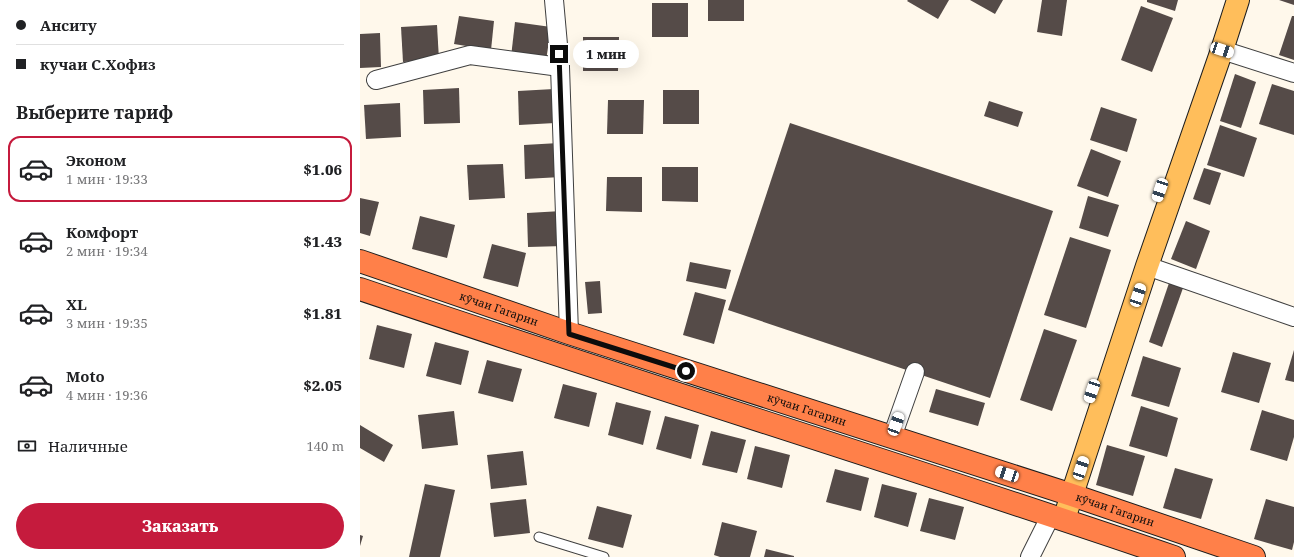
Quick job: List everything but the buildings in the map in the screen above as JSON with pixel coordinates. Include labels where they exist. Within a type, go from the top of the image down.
[{"type":"highway","name":"кӯчаи Гагарин","points":[[360,261],[569,334],[1065,493],[1254,557]]},
{"type":"highway","points":[[360,288],[536,348],[1057,517],[1174,557]]},
{"type":"main road","points":[[1057,517],[1224,0]]},
{"type":"main road","points":[[1065,493],[1147,266],[1238,0]]},
{"type":"street","points":[[554,0],[560,67],[569,334]]},
{"type":"street","points":[[1222,50],[1294,73]]},
{"type":"street","points":[[376,80],[470,55],[560,67]]},
{"type":"street","points":[[1147,266],[1294,317]]},
{"type":"street","points":[[892,437],[915,372]]},
{"type":"street","points":[[1030,557],[1057,517]]},
{"type":"lane","points":[[540,537],[604,557]]},
{"type":"route","points":[[559,54],[569,334],[686,371]]}]
